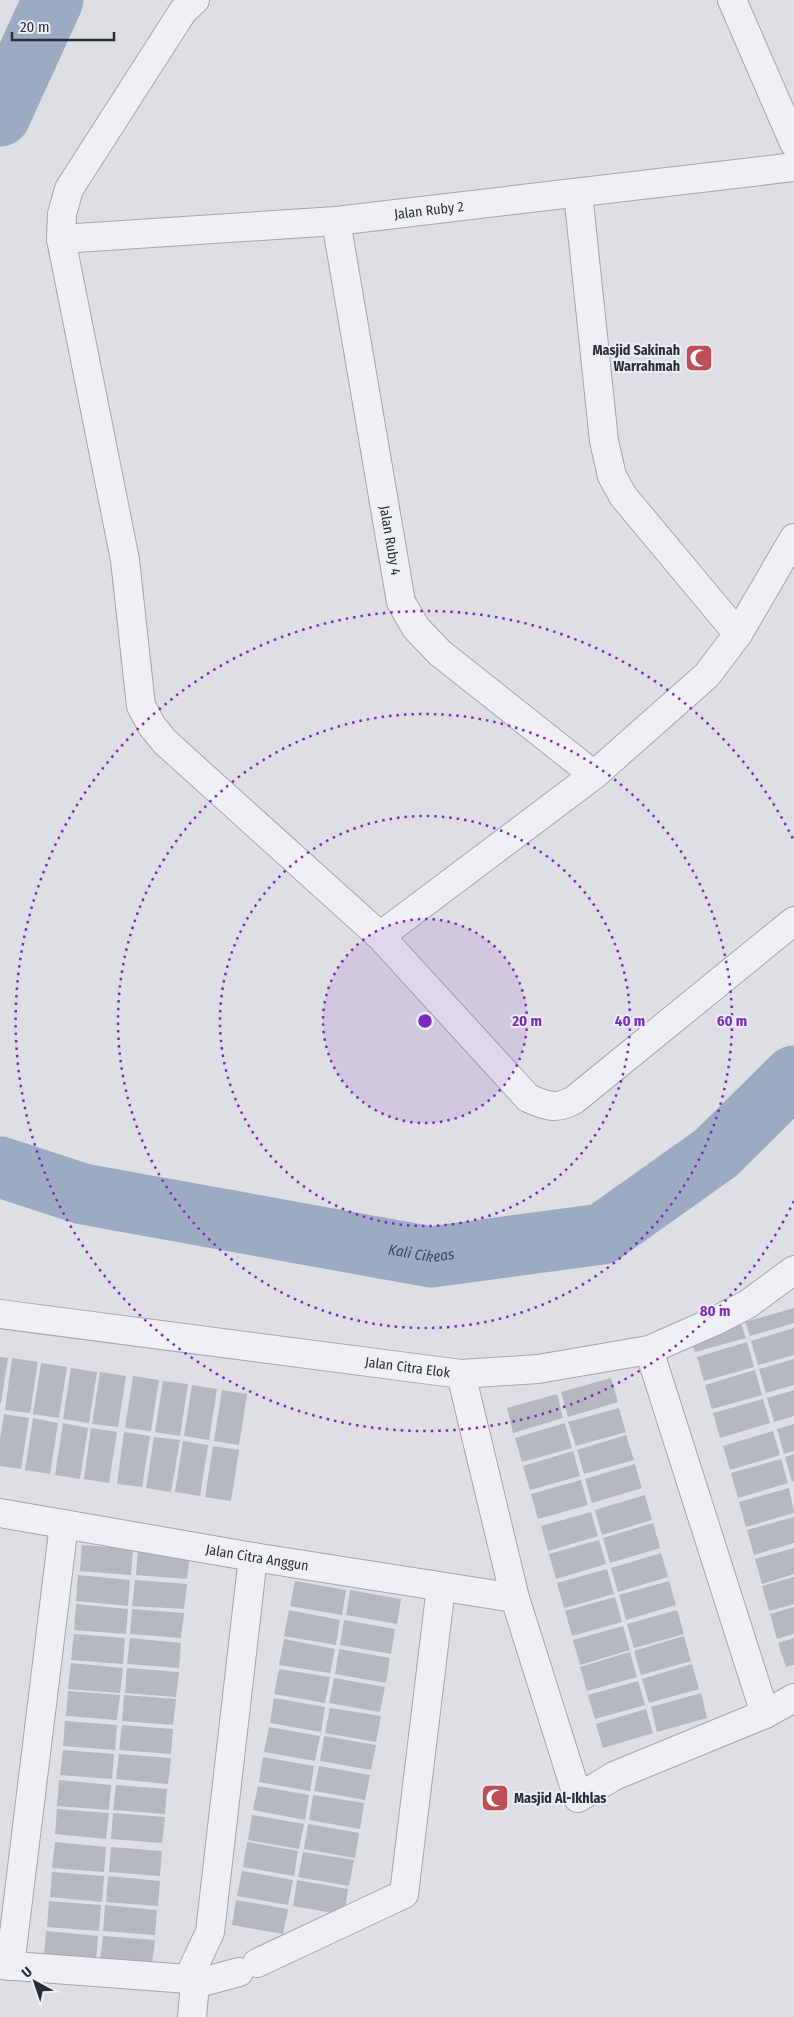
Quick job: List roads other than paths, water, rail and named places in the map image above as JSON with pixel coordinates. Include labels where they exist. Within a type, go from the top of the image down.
[{"type":"street","points":[[195,0],[183,11],[70,189],[62,214],[61,239],[125,560],[141,706],[152,726],[165,742],[380,936],[528,1098],[548,1107],[562,1107],[574,1100],[794,921]]},
{"type":"street","points":[[732,0],[794,143]]},
{"type":"street","name":"Jalan Ruby 2","points":[[61,239],[336,222],[794,167]]},
{"type":"street","points":[[578,194],[604,441],[612,476],[623,496],[738,634]]},
{"type":"street","name":"Jalan Ruby 4","points":[[336,222],[401,602],[416,628],[440,653],[594,775]]},
{"type":"street","points":[[380,936],[594,775],[707,675],[738,634],[794,538]]},
{"type":"street","name":"Jalan Citra Elok","points":[[0,1314],[461,1374],[538,1369],[649,1350],[716,1321],[748,1304],[794,1270]]},
{"type":"street","points":[[649,1350],[765,1714]]},
{"type":"street","points":[[461,1374],[515,1598],[578,1798],[614,1776],[765,1714],[794,1698]]},
{"type":"street","name":"Jalan Citra Anggun","points":[[0,1513],[515,1598]]},
{"type":"street","points":[[64,1524],[5,1966],[192,1982],[248,1968],[404,1894],[441,1587]]},
{"type":"street","points":[[192,2017],[192,1982],[210,1932],[253,1556]]},
{"type":"waterway","name":"Kali Cikeas","points":[[0,116],[53,0]]},
{"type":"waterway","name":"Kali Cikeas","points":[[0,1167],[83,1194],[431,1257],[602,1234],[716,1153],[794,1076]]},
{"type":"place","name":"Masjid Sakinah Warrahmah","points":[[699,358]]},
{"type":"place","name":"Masjid Al-Ikhlas","points":[[495,1798]]}]
